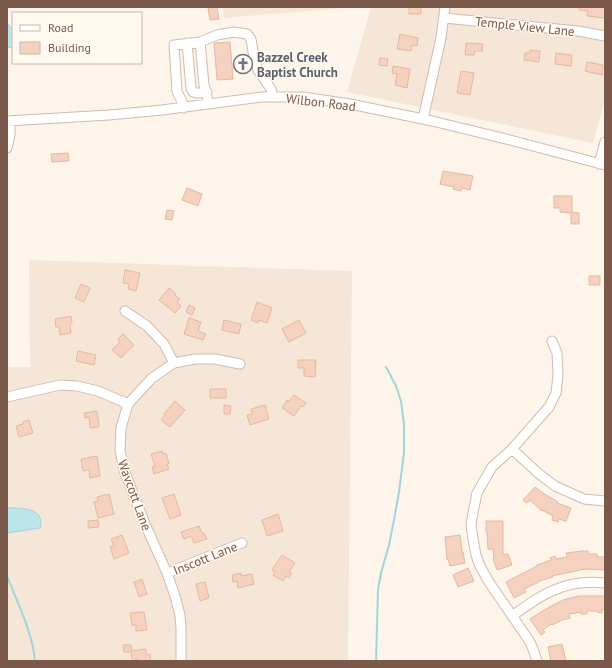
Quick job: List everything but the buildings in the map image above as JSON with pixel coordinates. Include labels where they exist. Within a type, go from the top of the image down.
[{"type":"street","points":[[423,119],[435,71],[444,18],[444,7]]},
{"type":"street","name":"Temple View Lane","points":[[444,18],[578,31],[605,36]]},
{"type":"street","points":[[184,108],[183,102],[177,91],[174,45],[200,42],[216,35],[234,32],[247,34],[251,39],[254,58],[258,70],[271,89],[273,97]]},
{"type":"street","points":[[200,42],[204,85],[210,104]]},
{"type":"street","points":[[187,43],[191,88],[193,92],[207,92]]},
{"type":"street","name":"Wilbon Road","points":[[8,121],[110,115],[184,108],[262,97],[303,97],[423,119],[602,164]]},
{"type":"street","points":[[7,148],[10,135],[8,121]]},
{"type":"street","points":[[602,164],[605,142]]},
{"type":"street","points":[[125,311],[147,326],[156,335],[164,344],[174,363]]},
{"type":"street","points":[[537,661],[530,642],[489,582],[480,566],[476,555],[471,525],[478,493],[492,468],[512,449],[549,407],[556,393],[558,376],[557,353],[552,341]]},
{"type":"street","name":"Wavcott Lane","points":[[181,661],[180,615],[167,573],[124,470],[120,450],[121,428],[128,404],[152,378],[174,363],[195,359],[215,359],[240,364]]},
{"type":"street","points":[[7,397],[60,385],[77,386],[98,392],[128,404]]},
{"type":"street","points":[[512,449],[538,473],[555,486],[584,499],[605,501]]},
{"type":"street","name":"Inscott Lane","points":[[167,573],[242,543]]},
{"type":"street","points":[[512,616],[541,596],[556,588],[580,583],[605,583]]},
{"type":"shaded area","points":[[223,7],[356,7],[224,18]]},
{"type":"shaded area","points":[[371,7],[605,7],[605,99],[593,143],[347,92]]},
{"type":"shaded area","points":[[29,260],[352,271],[348,661],[7,661],[7,367],[30,367]]},
{"type":"water","points":[[7,23],[12,29],[12,48],[7,47]]},
{"type":"water","points":[[7,508],[18,508],[36,512],[41,521],[40,528],[7,533]]},
{"type":"waterway","points":[[376,661],[378,590],[394,520],[404,453],[404,424],[401,401],[396,386],[386,367]]},
{"type":"waterway","points":[[7,576],[28,629],[35,661]]},
{"type":"place","name":"Bazzel Creek Baptist Church","points":[[243,64]]}]
